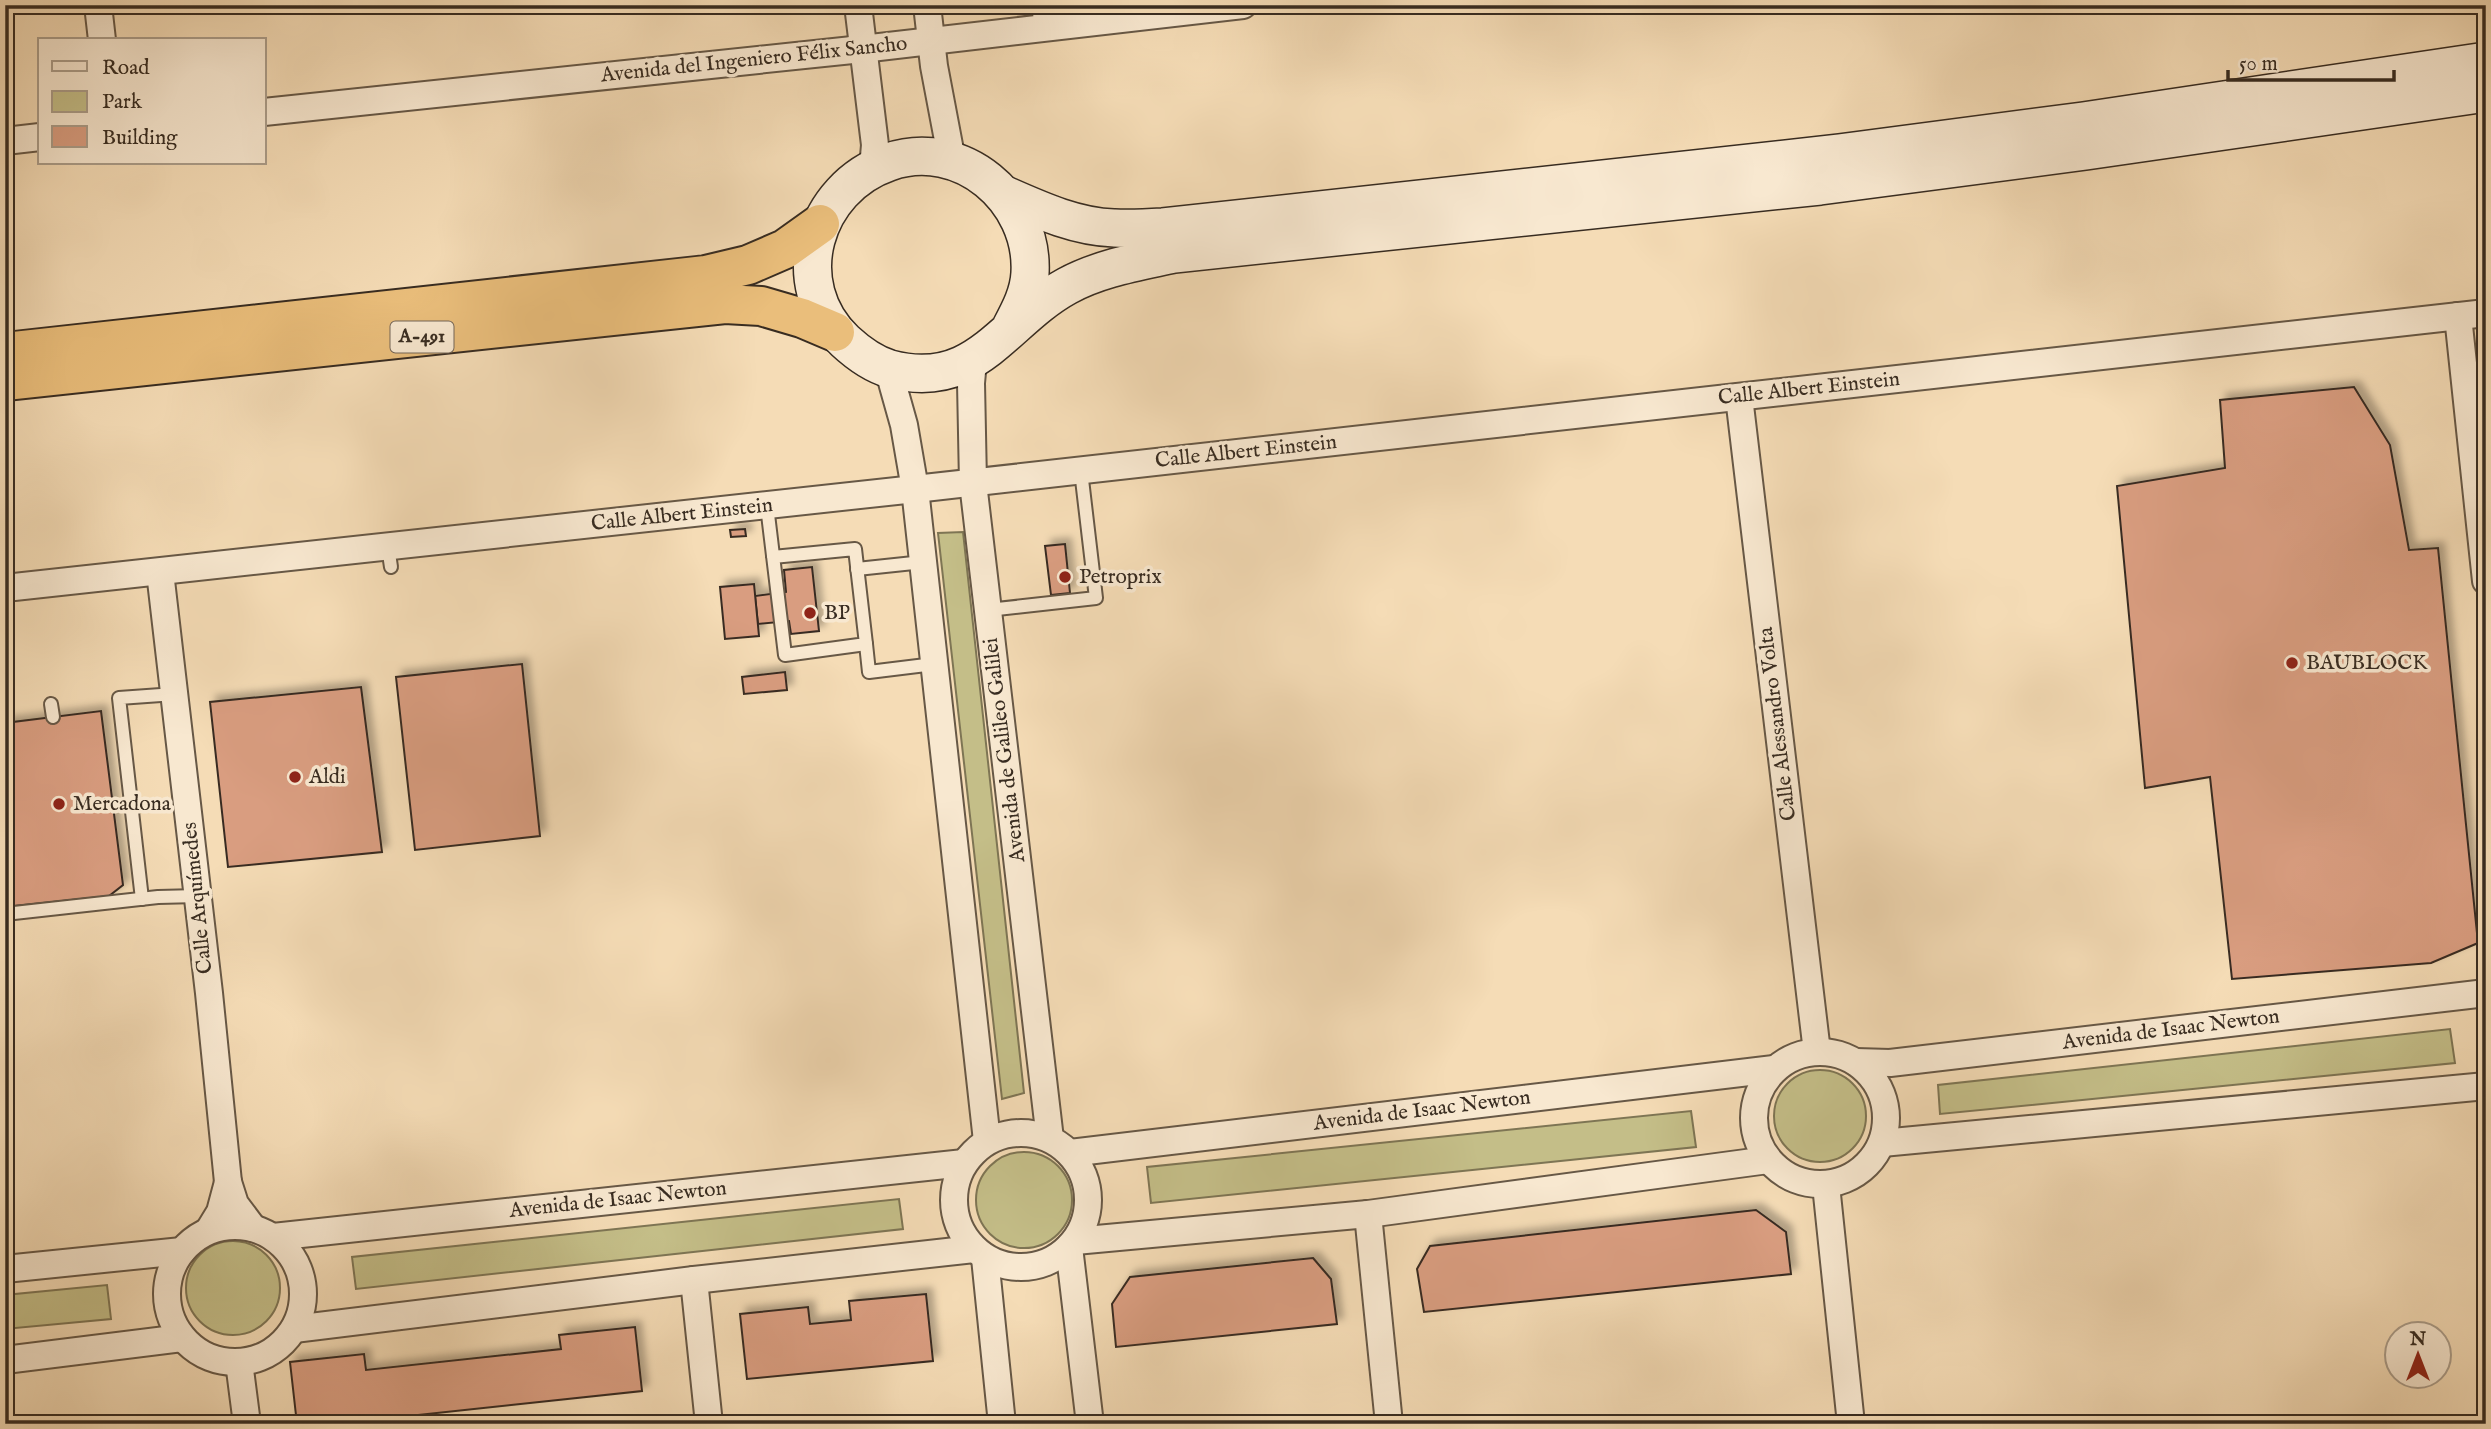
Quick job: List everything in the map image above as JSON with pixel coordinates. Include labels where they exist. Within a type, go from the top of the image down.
[{"type":"highway","name":"A-491","points":[[5,352],[706,275],[748,265],[785,249],[820,224]]},
{"type":"highway","name":"A-491","points":[[5,381],[725,304],[761,306],[835,331]]},
{"type":"main road","name":"A-491","points":[[1005,195],[1083,224],[1113,228],[1163,227],[1840,153],[2083,121],[2486,61]]},
{"type":"main road","name":"A-491","points":[[1011,327],[1024,302],[1030,274],[1029,246],[1020,219],[1005,195],[989,180],[952,161],[925,156],[899,159],[873,168],[856,178],[829,207],[820,224],[813,251],[813,280],[821,307],[835,331],[859,354],[888,368],[916,373],[946,371],[973,360],[994,346],[1011,327],[1067,286],[1115,267],[1174,254],[1820,186],[2486,93]]},
{"type":"street","points":[[98,5],[102,38]]},
{"type":"street","points":[[858,5],[875,145],[873,168]]},
{"type":"street","points":[[927,5],[930,40],[952,161]]},
{"type":"street","name":"Avenida del Ingeniero Félix Sancho","points":[[266,112],[862,49],[930,40],[1040,17],[1243,5]]},
{"type":"street","points":[[5,141],[38,136]]},
{"type":"street","name":"Calle Albert Einstein","points":[[5,588],[160,572],[389,557],[767,506],[2486,313]]},
{"type":"street","points":[[2458,316],[2486,581]]},
{"type":"street","name":"Avenida de Galileo Galilei","points":[[973,360],[973,483],[1060,1146]]},
{"type":"street","points":[[888,368],[904,425],[915,489],[987,1141]]},
{"type":"street","name":"Calle Alessandro Volta","points":[[1739,397],[1817,1052]]},
{"type":"street","name":"Calle Arquímedes","points":[[160,572],[228,1182],[235,1204],[263,1233]]},
{"type":"street","name":"Avenida de Isaac Newton","points":[[1856,1062],[1890,1063],[2486,993]]},
{"type":"street","points":[[1817,1052],[1837,1054],[1856,1062],[1873,1078],[1884,1098],[1886,1121],[1881,1143],[1872,1159],[1859,1172],[1843,1181],[1826,1185],[1794,1180],[1768,1160],[1756,1138],[1753,1114],[1759,1089],[1774,1069],[1794,1056],[1817,1052]]},
{"type":"street","name":"Avenida de Isaac Newton","points":[[1060,1146],[1774,1069]]},
{"type":"street","points":[[1881,1143],[2486,1086]]},
{"type":"street","points":[[1007,1133],[1029,1133],[1060,1146],[1081,1169],[1088,1196],[1089,1206],[1084,1225],[1072,1244],[1051,1261],[1029,1267],[1006,1266],[979,1253],[960,1230],[953,1208],[954,1184],[964,1163],[974,1150],[1007,1133]]},
{"type":"street","points":[[1072,1244],[1368,1214],[1768,1160]]},
{"type":"street","name":"Avenida de Isaac Newton","points":[[263,1233],[964,1163]]},
{"type":"street","name":"Calle Arquímedes","points":[[209,1230],[220,1212],[228,1182]]},
{"type":"street","points":[[1826,1185],[1851,1424]]},
{"type":"street","points":[[1368,1214],[1388,1424]]},
{"type":"street","points":[[231,1226],[263,1233],[288,1251],[299,1269],[303,1289],[302,1310],[294,1329],[284,1342],[255,1359],[239,1362],[208,1357],[194,1349],[183,1338],[171,1318],[166,1295],[170,1272],[182,1251],[194,1239],[209,1230],[231,1226]]},
{"type":"street","points":[[1072,1244],[1090,1424]]},
{"type":"street","points":[[5,1269],[182,1251]]},
{"type":"street","points":[[294,1329],[694,1280],[979,1253]]},
{"type":"street","points":[[979,1253],[1002,1424]]},
{"type":"street","points":[[694,1280],[709,1424]]},
{"type":"street","points":[[5,1360],[183,1338]]},
{"type":"street","points":[[239,1362],[247,1424]]},
{"type":"lane","points":[[988,610],[1096,598],[1081,471]]},
{"type":"lane","points":[[767,506],[785,655],[866,644]]},
{"type":"lane","points":[[773,557],[855,549],[869,672],[934,664]]},
{"type":"lane","points":[[857,569],[923,562]]},
{"type":"lane","points":[[142,898],[120,698],[175,694]]},
{"type":"lane","points":[[51,704],[52,717]]},
{"type":"lane","points":[[5,914],[142,898],[198,896]]},
{"type":"green space","points":[[963,532],[1024,1093],[1002,1099],[938,533]]},
{"type":"green space","points":[[2450,1029],[2455,1063],[1940,1114],[1938,1085]]},
{"type":"green space","points":[[1820,1070],[1846,1078],[1858,1090],[1866,1116],[1858,1142],[1846,1154],[1820,1162],[1794,1154],[1782,1142],[1774,1116],[1782,1090],[1794,1078]]},
{"type":"green space","points":[[1691,1111],[1696,1147],[1151,1203],[1147,1167]]},
{"type":"green space","points":[[1024,1152],[1042,1156],[1058,1166],[1068,1182],[1072,1200],[1068,1218],[1058,1234],[1042,1244],[1024,1248],[1006,1244],[990,1234],[980,1218],[976,1200],[980,1182],[990,1166],[1006,1156]]},
{"type":"green space","points":[[899,1199],[903,1229],[356,1289],[352,1257]]},
{"type":"green space","points":[[233,1241],[251,1245],[266,1255],[276,1270],[280,1288],[276,1306],[266,1321],[251,1331],[233,1335],[215,1331],[200,1321],[190,1306],[186,1288],[190,1270],[200,1255],[215,1245]]},
{"type":"green space","points":[[107,1285],[111,1319],[5,1329],[5,1295]]},
{"type":"building","name":"BAUBLOCK","points":[[2354,387],[2390,445],[2409,550],[2438,548],[2478,943],[2431,963],[2232,979],[2210,777],[2145,788],[2117,486],[2225,468],[2220,400]]},
{"type":"building","points":[[745,529],[746,536],[731,537],[730,530]]},
{"type":"building","points":[[1065,544],[1070,593],[1051,595],[1045,546]]},
{"type":"building","points":[[812,567],[819,631],[791,634],[789,621],[758,624],[755,596],[786,592],[784,570]]},
{"type":"building","points":[[754,584],[759,636],[725,639],[720,587]]},
{"type":"building","points":[[522,664],[540,836],[415,850],[396,677]]},
{"type":"building","points":[[785,672],[787,690],[744,694],[742,677]]},
{"type":"building","name":"Aldi","points":[[361,687],[382,852],[228,867],[210,702]]},
{"type":"building","name":"Mercadona","points":[[101,711],[123,885],[109,896],[5,907],[5,723]]},
{"type":"building","points":[[1756,1210],[1786,1232],[1791,1274],[1424,1312],[1417,1269],[1430,1246]]},
{"type":"building","points":[[1313,1258],[1331,1279],[1337,1324],[1116,1347],[1112,1304],[1130,1277]]},
{"type":"building","points":[[926,1294],[933,1361],[747,1379],[740,1314],[808,1307],[810,1324],[851,1320],[849,1301]]},
{"type":"building","points":[[635,1327],[642,1391],[334,1424],[297,1424],[290,1362],[364,1354],[366,1370],[561,1349],[559,1335]]},
{"type":"place","name":"Petroprix","points":[[1065,577]]},
{"type":"place","name":"BP","points":[[810,613]]},
{"type":"place","name":"BAUBLOCK","points":[[2292,663]]},
{"type":"place","name":"Aldi","points":[[295,777]]},
{"type":"place","name":"Mercadona","points":[[59,804]]}]
